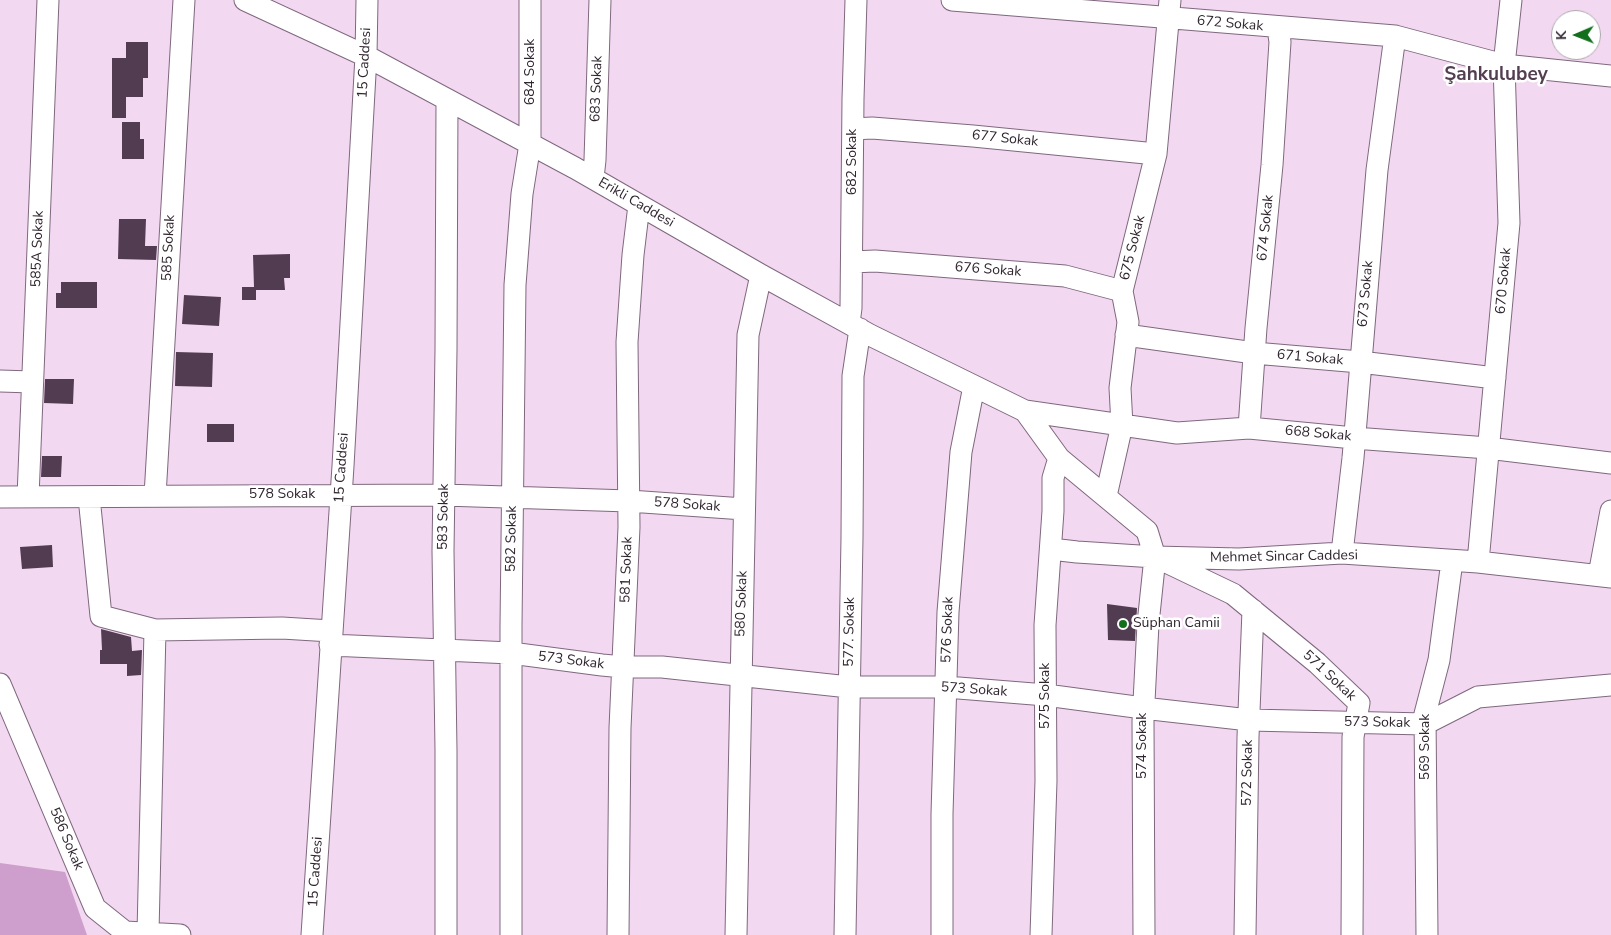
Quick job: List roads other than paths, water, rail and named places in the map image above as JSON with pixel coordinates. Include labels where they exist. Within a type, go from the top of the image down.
[{"type":"street","name":"585A Sokak","points":[[28,497],[48,0]]},
{"type":"street","name":"585 Sokak","points":[[155,496],[184,0]]},
{"type":"street","name":"Erikli Caddesi","points":[[245,0],[366,56],[593,178],[760,275],[854,326],[1025,411]]},
{"type":"street","name":"15 Caddesi","points":[[312,935],[366,56],[367,0]]},
{"type":"street","name":"684 Sokak","points":[[530,0],[530,144]]},
{"type":"street","name":"683 Sokak","points":[[593,178],[600,0]]},
{"type":"street","name":"682 Sokak","points":[[854,326],[851,308],[856,0]]},
{"type":"street","name":"672 Sokak","points":[[952,0],[1170,9],[1278,28],[1395,36],[1504,65],[1611,76]]},
{"type":"street","name":"670 Sokak","points":[[1478,562],[1509,223],[1504,65],[1511,0]]},
{"type":"street","name":"675 Sokak","points":[[1106,496],[1122,425],[1120,388],[1128,322],[1122,291],[1156,154],[1170,9]]},
{"type":"street","name":"674 Sokak","points":[[1249,428],[1254,353],[1272,165],[1280,42],[1278,28]]},
{"type":"street","name":"673 Sokak","points":[[1342,553],[1377,170],[1395,36]]},
{"type":"street","name":"583 Sokak","points":[[446,935],[444,495],[447,100]]},
{"type":"street","name":"677 Sokak","points":[[853,130],[872,128],[955,134],[1156,154]]},
{"type":"street","name":"582 Sokak","points":[[511,935],[511,653],[515,285],[522,194],[530,144]]},
{"type":"street","name":"581 Sokak","points":[[618,935],[620,728],[629,527],[626,342],[639,205]]},
{"type":"street","name":"676 Sokak","points":[[852,262],[875,261],[1065,276],[1122,291]]},
{"type":"street","name":"580 Sokak","points":[[736,935],[748,335],[760,275]]},
{"type":"street","name":"577. Sokak","points":[[845,935],[854,326]]},
{"type":"street","name":"671 Sokak","points":[[1126,335],[1254,353],[1360,362],[1495,378]]},
{"type":"street","points":[[0,381],[32,382]]},
{"type":"street","name":"576 Sokak","points":[[942,935],[942,814],[948,612],[961,452],[974,386]]},
{"type":"street","points":[[1025,411],[1059,458],[1147,531],[1154,557]]},
{"type":"street","name":"668 Sokak","points":[[1025,411],[1177,434],[1249,428],[1488,448],[1611,463]]},
{"type":"street","name":"575 Sokak","points":[[1041,935],[1046,781],[1045,625],[1053,511],[1053,478],[1059,458]]},
{"type":"street","name":"578 Sokak","points":[[0,498],[340,495],[512,496],[744,509]]},
{"type":"street","name":"573 Sokak","points":[[90,497],[101,616],[155,630],[282,628],[331,638],[444,650],[511,653],[623,667],[662,667],[849,687],[946,688],[1046,695],[1249,720],[1425,724],[1478,697],[1611,685]]},
{"type":"street","points":[[1605,576],[1611,510]]},
{"type":"street","name":"Mehmet Sincar Caddesi","points":[[1050,549],[1154,557],[1239,559],[1342,553],[1478,562],[1605,576]]},
{"type":"street","name":"571 Sokak","points":[[1154,557],[1233,594],[1318,663],[1359,703],[1353,737],[1352,935]]},
{"type":"street","name":"574 Sokak","points":[[1144,935],[1143,708],[1154,557]]},
{"type":"street","name":"569 Sokak","points":[[1427,935],[1425,714],[1439,660],[1452,561]]},
{"type":"street","name":"572 Sokak","points":[[1245,935],[1253,610]]},
{"type":"street","points":[[148,934],[155,630]]},
{"type":"street","name":"586 Sokak","points":[[0,684],[95,908],[125,932],[180,935]]},
{"type":"place","name":"Süphan Camii","points":[[1123,624]]},
{"type":"district","name":"Şahkulubey","points":[[1496,75]]}]
